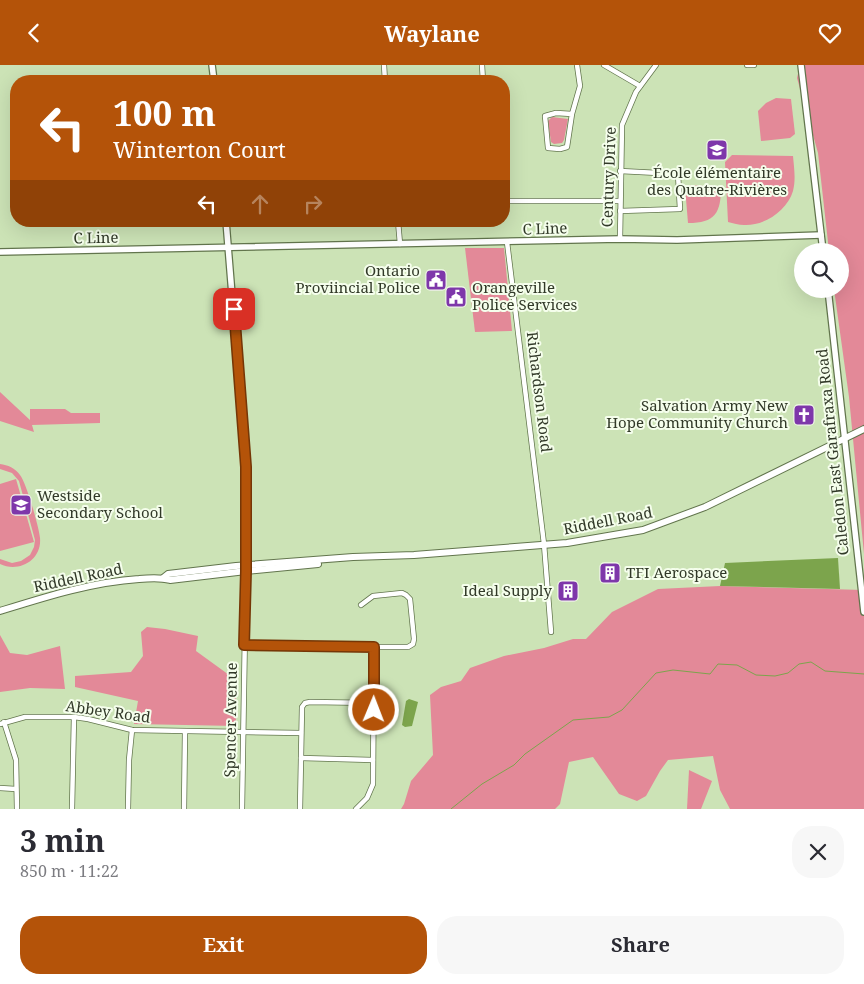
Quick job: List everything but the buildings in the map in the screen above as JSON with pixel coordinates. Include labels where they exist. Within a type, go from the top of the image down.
[{"type":"main road","name":"Riddell Road","points":[[0,611],[90,586],[123,580],[163,578],[168,574],[544,545],[602,538],[643,530],[705,507],[864,429]]},
{"type":"street","points":[[572,114],[556,113],[545,116],[548,148],[560,149],[567,147],[572,114],[580,86],[578,65]]},
{"type":"street","points":[[604,65],[640,86]]},
{"type":"street","name":"Century Drive","points":[[620,239],[622,125],[629,106],[640,86],[656,65]]},
{"type":"street","points":[[747,65],[754,65]]},
{"type":"street","points":[[801,65],[822,243]]},
{"type":"street","points":[[620,171],[678,174],[680,209],[620,211]]},
{"type":"street","points":[[510,201],[620,201]]},
{"type":"street","points":[[226,227],[246,467],[246,568]]},
{"type":"street","points":[[399,227],[400,244]]},
{"type":"street","name":"C Line","points":[[0,252],[620,239],[677,240],[821,235]]},
{"type":"street","name":"Richardson Road","points":[[507,242],[544,545],[551,631]]},
{"type":"street","name":"Caledon East Garafraxa Road","points":[[829,298],[864,612]]},
{"type":"street","name":"Spencer Avenue","points":[[242,809],[246,568]]},
{"type":"street","points":[[244,645],[408,647],[413,644],[410,599],[406,595],[402,593],[373,596],[361,605]]},
{"type":"street","points":[[356,809],[367,798],[373,784],[374,647]]},
{"type":"street","points":[[300,809],[302,707],[305,703],[374,703]]},
{"type":"street","name":"Abbey Road","points":[[2,723],[25,717],[74,717],[132,731],[301,733]]},
{"type":"street","points":[[72,809],[74,717]]},
{"type":"street","points":[[2,723],[16,760],[17,809]]},
{"type":"street","points":[[128,809],[129,760],[132,731]]},
{"type":"street","points":[[184,809],[185,732]]},
{"type":"street","points":[[302,758],[373,760]]},
{"type":"street","points":[[0,788],[16,789]]},
{"type":"shaded area","points":[[800,65],[864,65],[864,554],[849,397],[835,298],[849,298],[849,243],[828,243],[818,153],[797,78]]},
{"type":"shaded area","points":[[776,98],[791,99],[795,134],[790,138],[761,141],[758,111],[766,103]]},
{"type":"shaded area","points":[[552,117],[568,119],[562,143],[554,144],[551,142],[548,121]]},
{"type":"shaded area","points":[[732,155],[793,156],[795,178],[793,191],[786,205],[774,216],[752,225],[728,222],[725,162]]},
{"type":"shaded area","points":[[688,185],[721,187],[720,204],[715,215],[705,221],[688,223],[685,187]]},
{"type":"shaded area","points":[[465,248],[504,248],[512,331],[475,332]]},
{"type":"shaded area","points":[[0,392],[30,420],[30,409],[65,409],[71,413],[100,413],[100,423],[32,425],[34,432],[0,421]]},
{"type":"shaded area","points":[[0,464],[14,469],[23,479],[40,538],[40,546],[37,553],[28,563],[22,566],[15,567],[0,564],[0,559],[12,563],[21,561],[30,555],[35,540],[19,481],[12,473],[0,469]]},
{"type":"shaded area","points":[[16,479],[34,542],[0,551],[0,484]]},
{"type":"shaded area","points":[[838,558],[840,589],[720,586],[725,563]]},
{"type":"shaded area","points":[[720,586],[864,590],[864,809],[730,809],[720,790],[713,756],[668,760],[646,796],[637,801],[619,794],[593,757],[569,762],[560,804],[555,809],[401,809],[411,781],[433,755],[430,695],[441,687],[461,681],[470,668],[504,656],[544,648],[573,639],[586,639],[612,612],[658,589]]},
{"type":"shaded area","points":[[147,627],[198,636],[196,651],[236,680],[236,726],[134,724],[138,701],[75,687],[75,676],[131,672],[143,656],[141,632]]},
{"type":"shaded area","points":[[0,635],[10,653],[27,655],[60,646],[65,689],[30,688],[0,692]]},
{"type":"shaded area","points":[[409,699],[418,702],[412,726],[405,727],[402,725],[406,701]]},
{"type":"shaded area","points":[[689,770],[712,781],[701,809],[687,809]]},
{"type":"waterway","points":[[451,809],[482,784],[514,765],[525,754],[573,720],[609,717],[622,710],[656,673],[673,670],[710,674],[718,664],[737,665],[756,675],[775,676],[788,673],[799,664],[811,662],[825,671],[864,674]]},
{"type":"place","name":"École élémentaire des Quatre-Rivières","points":[[717,150]]},
{"type":"place","name":"Ontario Proviincial Police","points":[[436,280]]},
{"type":"place","name":"Orangeville Police Services","points":[[456,297]]},
{"type":"place","name":"Salvation Army New Hope Community Church","points":[[804,415]]},
{"type":"place","name":"Westside Secondary School","points":[[21,505]]},
{"type":"place","name":"TFI Aerospace","points":[[610,573]]},
{"type":"place","name":"Ideal Supply","points":[[568,591]]},
{"type":"route","points":[[234,309],[246,467],[247,514],[244,645],[374,647],[374,710]]}]
